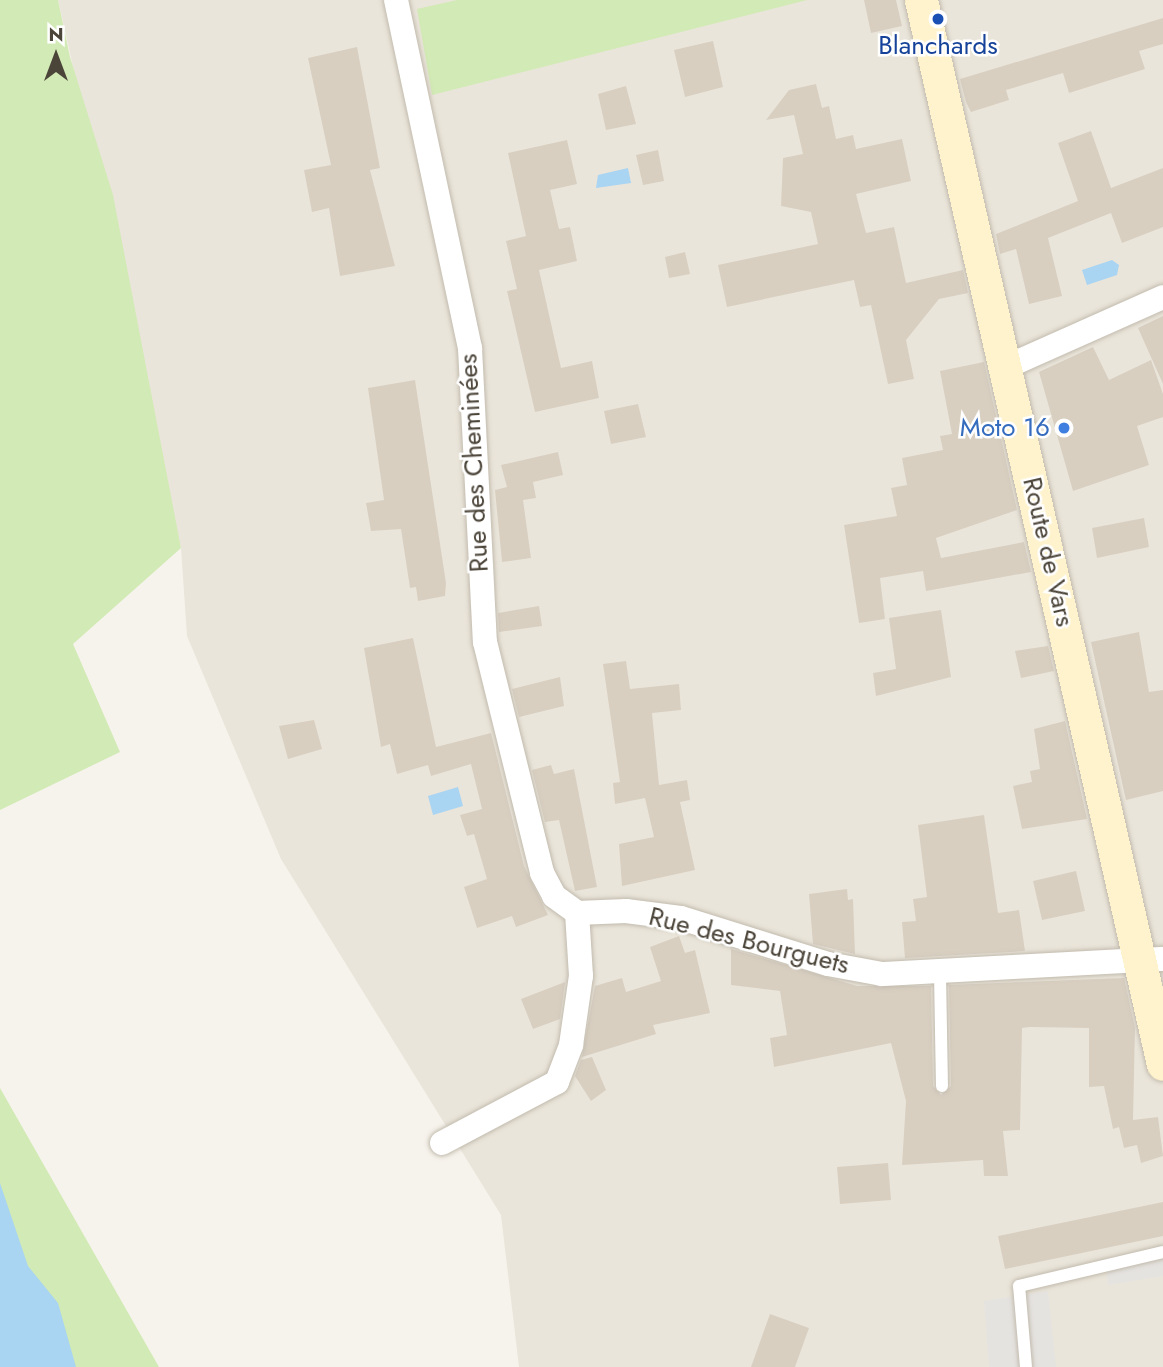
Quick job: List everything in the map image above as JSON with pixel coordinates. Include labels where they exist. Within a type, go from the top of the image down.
[{"type":"main road","name":"Route de Vars","points":[[921,0],[1006,367],[1152,960],[1163,1064]]},
{"type":"street","name":"Rue des Cheminées","points":[[396,0],[470,348],[485,642],[542,873],[554,896],[577,913]]},
{"type":"street","points":[[1006,367],[1163,297]]},
{"type":"street","name":"Rue des Bourguets","points":[[577,913],[625,911],[681,918],[828,964],[883,974],[1152,960]]},
{"type":"street","points":[[442,1143],[557,1082],[571,1045],[581,976],[577,913]]},
{"type":"lane","points":[[940,972],[942,1086]]},
{"type":"lane","points":[[1026,1367],[1019,1286],[1163,1252]]},
{"type":"shaded area","points":[[58,0],[1163,0],[1163,1367],[519,1367],[501,1215],[281,859],[187,636],[181,548]]},
{"type":"shaded area","points":[[1163,1252],[1163,1276],[1108,1285],[1106,1265]]},
{"type":"shaded area","points":[[1048,1291],[1056,1367],[989,1367],[984,1301]]},
{"type":"green space","points":[[0,0],[58,0],[70,57],[113,195],[181,548],[73,644],[120,752],[0,810]]},
{"type":"green space","points":[[457,0],[807,0],[432,95],[417,9]]},
{"type":"green space","points":[[0,1088],[159,1367],[0,1367]]},
{"type":"water","points":[[628,168],[631,183],[596,188],[598,175]]},
{"type":"water","points":[[1112,260],[1119,265],[1117,275],[1087,285],[1082,270]]},
{"type":"water","points":[[458,787],[463,806],[433,815],[428,796]]},
{"type":"water","points":[[0,1183],[28,1266],[58,1303],[76,1367],[0,1367]]},
{"type":"building","points":[[864,0],[896,0],[902,26],[871,33]]},
{"type":"building","points":[[1163,18],[1163,44],[1139,51],[1145,69],[1069,93],[1063,73],[1006,90],[1009,100],[971,112],[966,102],[960,79]]},
{"type":"building","points":[[713,41],[723,87],[685,97],[674,50]]},
{"type":"building","points":[[357,47],[380,168],[370,170],[395,266],[340,276],[329,208],[312,212],[304,170],[331,165],[308,58]]},
{"type":"building","points":[[816,84],[822,108],[829,106],[836,139],[853,135],[856,149],[902,139],[911,181],[856,194],[866,233],[894,227],[906,283],[963,270],[968,293],[939,299],[906,340],[914,379],[888,384],[871,305],[860,307],[854,280],[727,307],[718,265],[818,244],[811,212],[781,206],[783,158],[803,154],[794,115],[766,120],[789,90]]},
{"type":"building","points":[[626,86],[636,124],[606,130],[598,94]]},
{"type":"building","points":[[1091,131],[1111,188],[1163,168],[1163,227],[1122,243],[1111,213],[1048,238],[1062,296],[1029,304],[1016,249],[1000,254],[996,234],[1078,201],[1058,143]]},
{"type":"building","points":[[567,140],[577,184],[550,190],[559,229],[570,227],[577,261],[539,270],[561,368],[592,361],[599,398],[535,412],[507,291],[517,289],[506,241],[526,236],[508,153]]},
{"type":"building","points":[[658,150],[664,181],[643,185],[636,155]]},
{"type":"building","points":[[685,252],[690,274],[669,278],[665,257]]},
{"type":"building","points":[[1163,316],[1163,384],[1138,328]]},
{"type":"building","points":[[1093,347],[1109,380],[1151,360],[1163,394],[1163,417],[1137,426],[1149,465],[1073,491],[1039,372]]},
{"type":"building","points":[[984,362],[1017,510],[936,538],[941,558],[1024,542],[1031,572],[926,591],[923,571],[880,578],[885,619],[859,623],[844,525],[897,516],[891,488],[907,485],[902,458],[943,450],[940,436],[952,434],[940,371]]},
{"type":"building","points":[[415,380],[446,583],[445,596],[418,601],[416,587],[410,588],[401,529],[371,531],[366,503],[384,500],[368,388]]},
{"type":"building","points":[[638,404],[646,437],[611,444],[604,411]]},
{"type":"building","points":[[558,452],[563,475],[533,482],[536,498],[523,500],[531,558],[502,562],[495,490],[507,487],[501,465]]},
{"type":"building","points":[[1144,518],[1149,547],[1097,558],[1092,528]]},
{"type":"building","points":[[539,606],[542,626],[499,632],[498,613]]},
{"type":"building","points":[[941,610],[951,677],[876,696],[873,673],[896,669],[889,618]]},
{"type":"building","points":[[1139,632],[1149,692],[1163,690],[1163,791],[1126,800],[1091,642]]},
{"type":"building","points":[[413,638],[436,747],[491,733],[524,866],[548,915],[516,927],[512,916],[477,928],[464,887],[487,879],[474,834],[467,836],[460,815],[482,809],[471,764],[431,776],[428,765],[397,774],[390,744],[381,747],[364,648]]},
{"type":"building","points":[[1048,646],[1054,671],[1021,678],[1015,651]]},
{"type":"building","points":[[626,661],[630,689],[679,684],[681,710],[652,713],[659,785],[687,780],[690,800],[680,802],[695,870],[622,886],[619,844],[654,837],[645,798],[615,804],[613,783],[620,782],[603,664]]},
{"type":"building","points":[[560,677],[564,706],[519,717],[512,689]]},
{"type":"building","points":[[314,720],[322,749],[288,759],[279,726]]},
{"type":"building","points":[[1065,721],[1087,819],[1022,829],[1013,786],[1032,782],[1030,771],[1040,769],[1034,729]]},
{"type":"building","points":[[551,765],[554,774],[574,769],[597,887],[575,891],[559,820],[545,822],[532,770]]},
{"type":"building","points":[[984,815],[998,913],[1019,910],[1025,951],[905,958],[902,922],[916,921],[913,899],[927,897],[918,825]]},
{"type":"building","points":[[1076,871],[1085,911],[1042,920],[1033,881]]},
{"type":"building","points":[[847,889],[848,900],[853,899],[855,954],[813,944],[809,894]]},
{"type":"building","points":[[679,936],[685,953],[695,950],[710,1013],[653,1025],[656,1034],[582,1057],[595,986],[622,978],[626,992],[661,981],[650,947]]},
{"type":"building","points":[[731,949],[857,986],[931,986],[933,1086],[941,1095],[951,1086],[949,985],[1124,978],[1135,1028],[1133,1120],[1158,1117],[1163,1156],[1141,1163],[1137,1145],[1124,1148],[1119,1127],[1113,1129],[1104,1086],[1089,1087],[1089,1028],[1030,1027],[1022,1028],[1020,1130],[1003,1131],[1008,1176],[984,1176],[983,1160],[902,1165],[906,1101],[891,1043],[774,1067],[770,1038],[787,1035],[780,991],[731,985]]},
{"type":"building","points":[[565,982],[560,1019],[533,1029],[521,999]]},
{"type":"building","points":[[592,1057],[606,1090],[591,1101],[575,1076],[581,1060]]},
{"type":"building","points":[[888,1163],[891,1200],[840,1204],[837,1167]]},
{"type":"building","points":[[1163,1202],[1163,1236],[1005,1269],[998,1236]]},
{"type":"building","points":[[770,1314],[809,1328],[795,1367],[751,1367]]},
{"type":"place","name":"Blanchards","points":[[938,19]]},
{"type":"place","name":"Moto 16","points":[[1064,428]]}]
